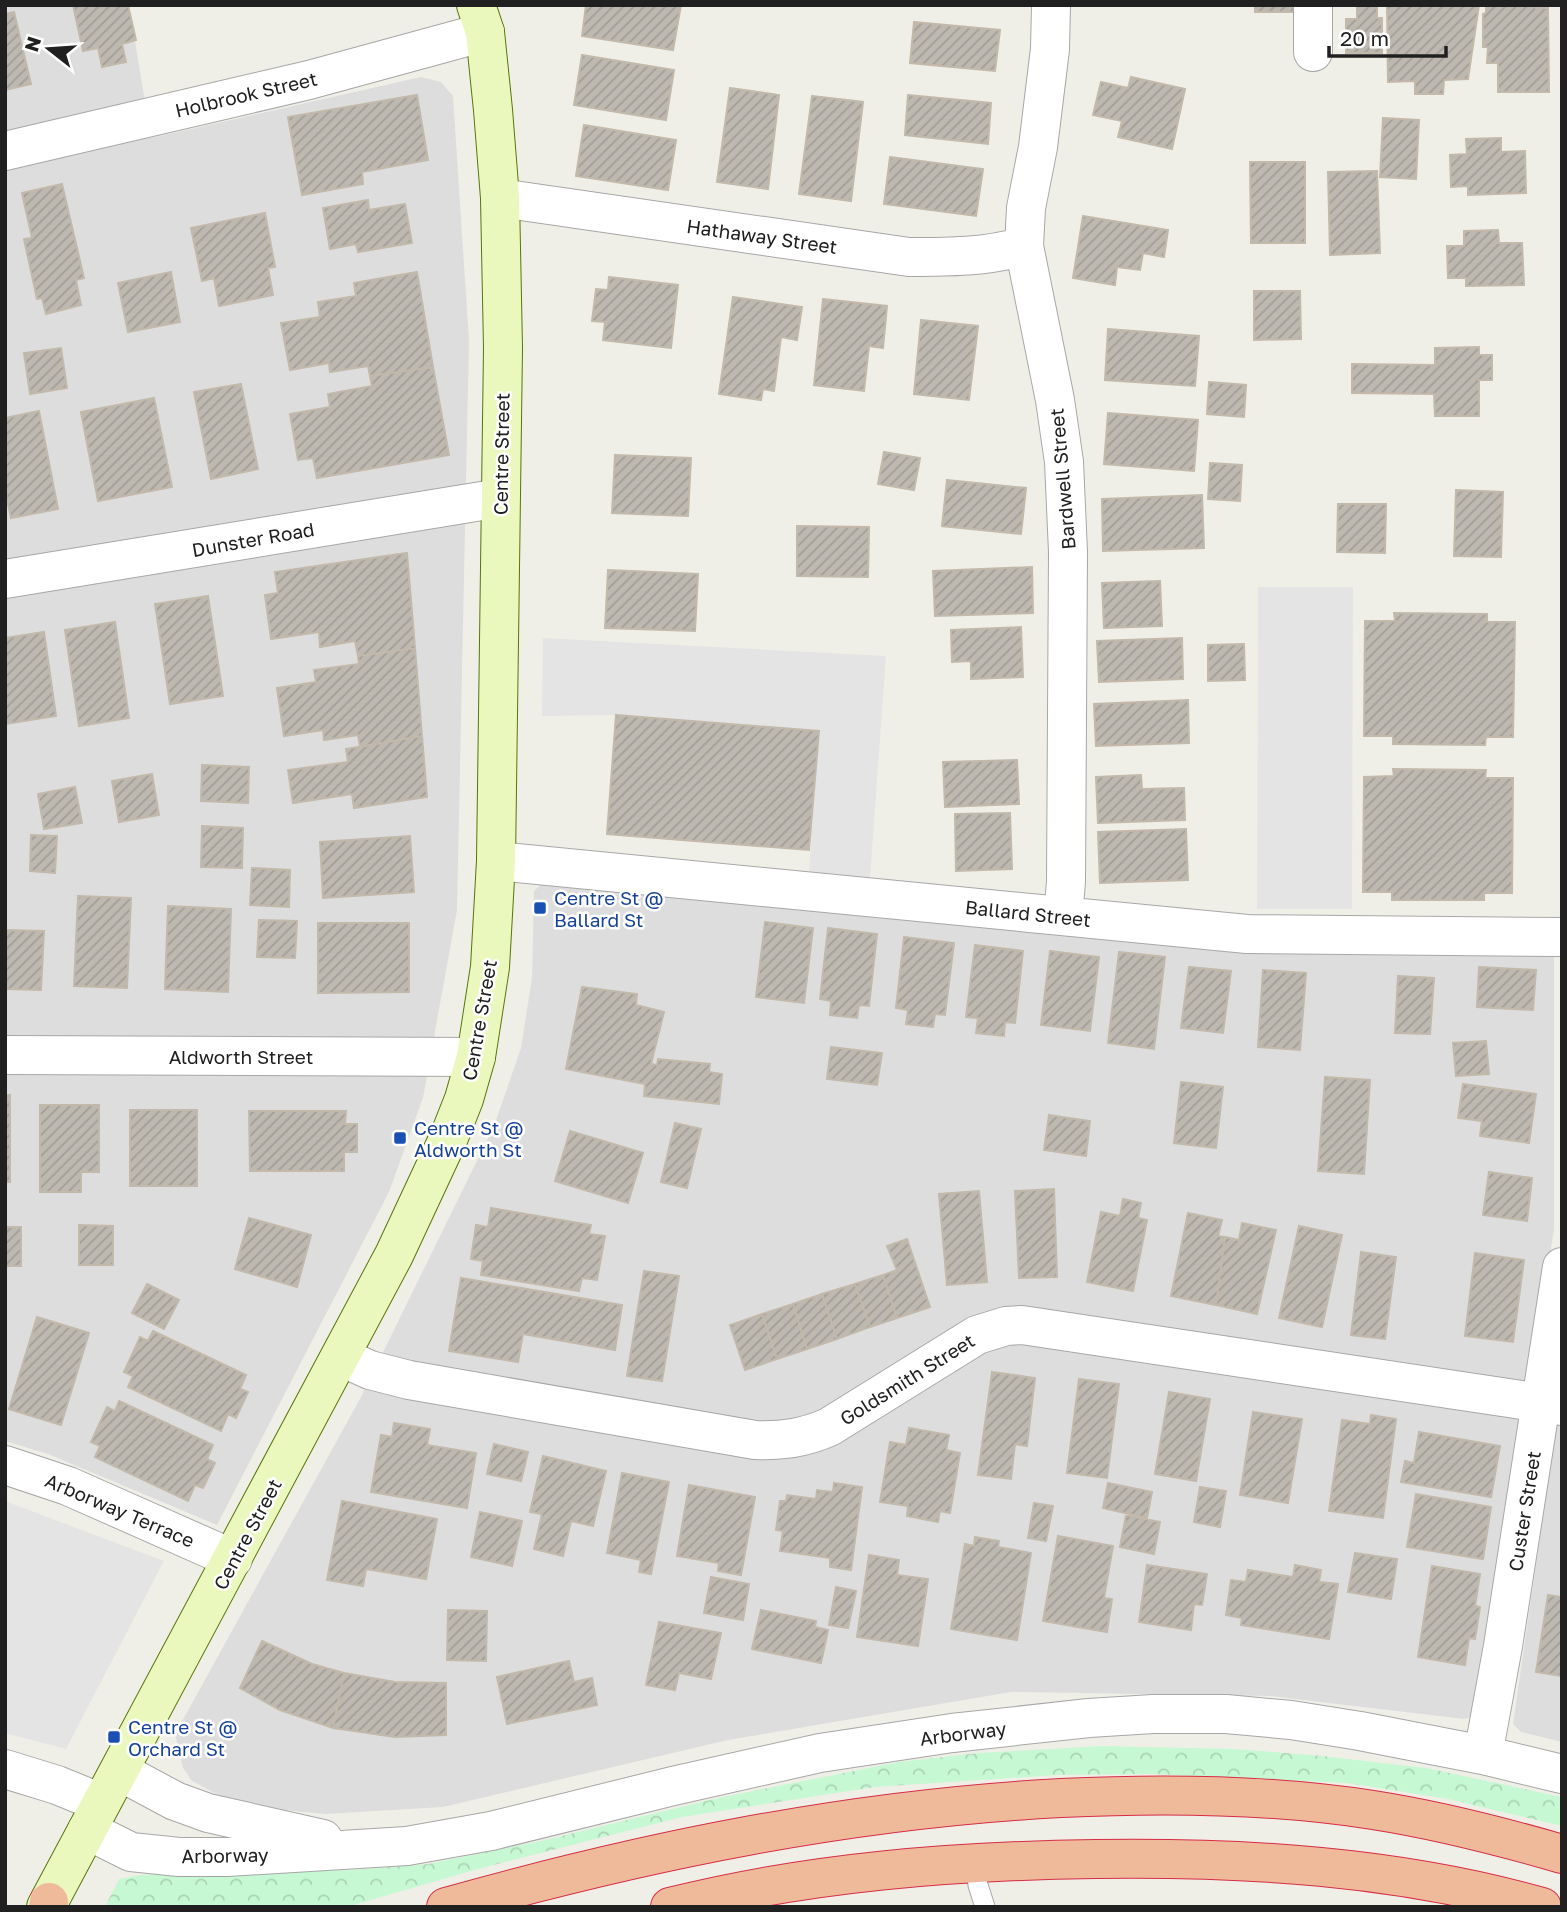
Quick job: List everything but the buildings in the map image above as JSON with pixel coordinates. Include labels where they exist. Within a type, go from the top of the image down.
[{"type":"highway","points":[[446,1907],[605,1864],[747,1834],[938,1808],[1084,1797],[1233,1797],[1349,1807],[1457,1826],[1562,1854]]},
{"type":"highway","points":[[670,1907],[752,1889],[810,1880],[975,1863],[1125,1858],[1289,1863],[1348,1869],[1443,1884],[1542,1907]]},
{"type":"main road","name":"Centre Street","points":[[48,1905],[394,1255],[449,1137],[476,1057],[489,967],[496,861],[503,348],[500,198],[484,14]]},
{"type":"street","name":"Bardwell Street","points":[[1051,5],[1050,49],[1038,147],[1026,208],[1024,246],[1055,400],[1064,462],[1068,565],[1066,882],[1063,916]]},
{"type":"street","points":[[1313,5],[1313,52]]},
{"type":"street","name":"Holbrook Street","points":[[5,150],[309,80],[484,14]]},
{"type":"street","name":"Hathaway Street","points":[[500,198],[909,257],[963,258],[995,254],[1024,246]]},
{"type":"street","name":"Dunster Road","points":[[5,579],[500,498]]},
{"type":"street","name":"Ballard Street","points":[[496,861],[1247,934],[1562,937]]},
{"type":"street","name":"Aldworth Street","points":[[5,1055],[476,1057]]},
{"type":"street","name":"Custer Street","points":[[1483,1755],[1552,1404],[1562,1267]]},
{"type":"street","name":"Goldsmith Street","points":[[341,1357],[370,1370],[409,1380],[754,1440],[781,1442],[812,1435],[830,1427],[976,1335],[1006,1326],[1022,1325],[1552,1404]]},
{"type":"street","name":"Arborway Terrace","points":[[5,1465],[68,1486],[233,1559]]},
{"type":"street","name":"Arborway","points":[[369,1850],[208,1813],[175,1801],[102,1801],[131,1852],[166,1856],[227,1857],[369,1850],[491,1831],[820,1753],[952,1733],[1088,1718],[1153,1714],[1226,1714],[1291,1720],[1483,1755],[1562,1774]]},
{"type":"street","points":[[5,1769],[102,1801]]},
{"type":"lane","points":[[975,1863],[985,1907]]},
{"type":"shaded area","points":[[5,5],[129,5],[151,138],[421,77],[441,82],[453,96],[469,341],[457,910],[423,1098],[389,1192],[217,1525],[48,1454],[5,1441]]},
{"type":"shaded area","points":[[1258,587],[1353,587],[1352,909],[1257,909]]},
{"type":"shaded area","points":[[543,638],[886,656],[870,878],[809,872],[819,731],[616,715],[542,716]]},
{"type":"shaded area","points":[[546,880],[1554,952],[1554,1229],[1478,1715],[1464,1719],[1270,1696],[1011,1692],[728,1740],[443,1807],[326,1814],[239,1806],[192,1781],[183,1768],[175,1734],[361,1397],[494,1126],[521,1048],[532,978],[534,891]]},
{"type":"shaded area","points":[[1562,1384],[1562,1742],[1521,1732],[1513,1724]]},
{"type":"shaded area","points":[[5,1501],[164,1561],[66,1749],[5,1733]]},
{"type":"green space","points":[[1101,1746],[1235,1749],[1426,1768],[1562,1797],[1562,1826],[1448,1799],[1347,1783],[1152,1774],[1056,1775],[875,1787],[682,1817],[474,1870],[347,1907],[105,1907],[119,1879],[141,1875],[353,1870],[428,1864],[541,1841],[718,1798],[899,1762],[979,1753]]},
{"type":"place","name":"Centre St @ Ballard St","points":[[540,908]]},
{"type":"place","name":"Centre St @ Aldworth St","points":[[400,1138]]},
{"type":"place","name":"Centre St @ Orchard St","points":[[114,1737]]}]
